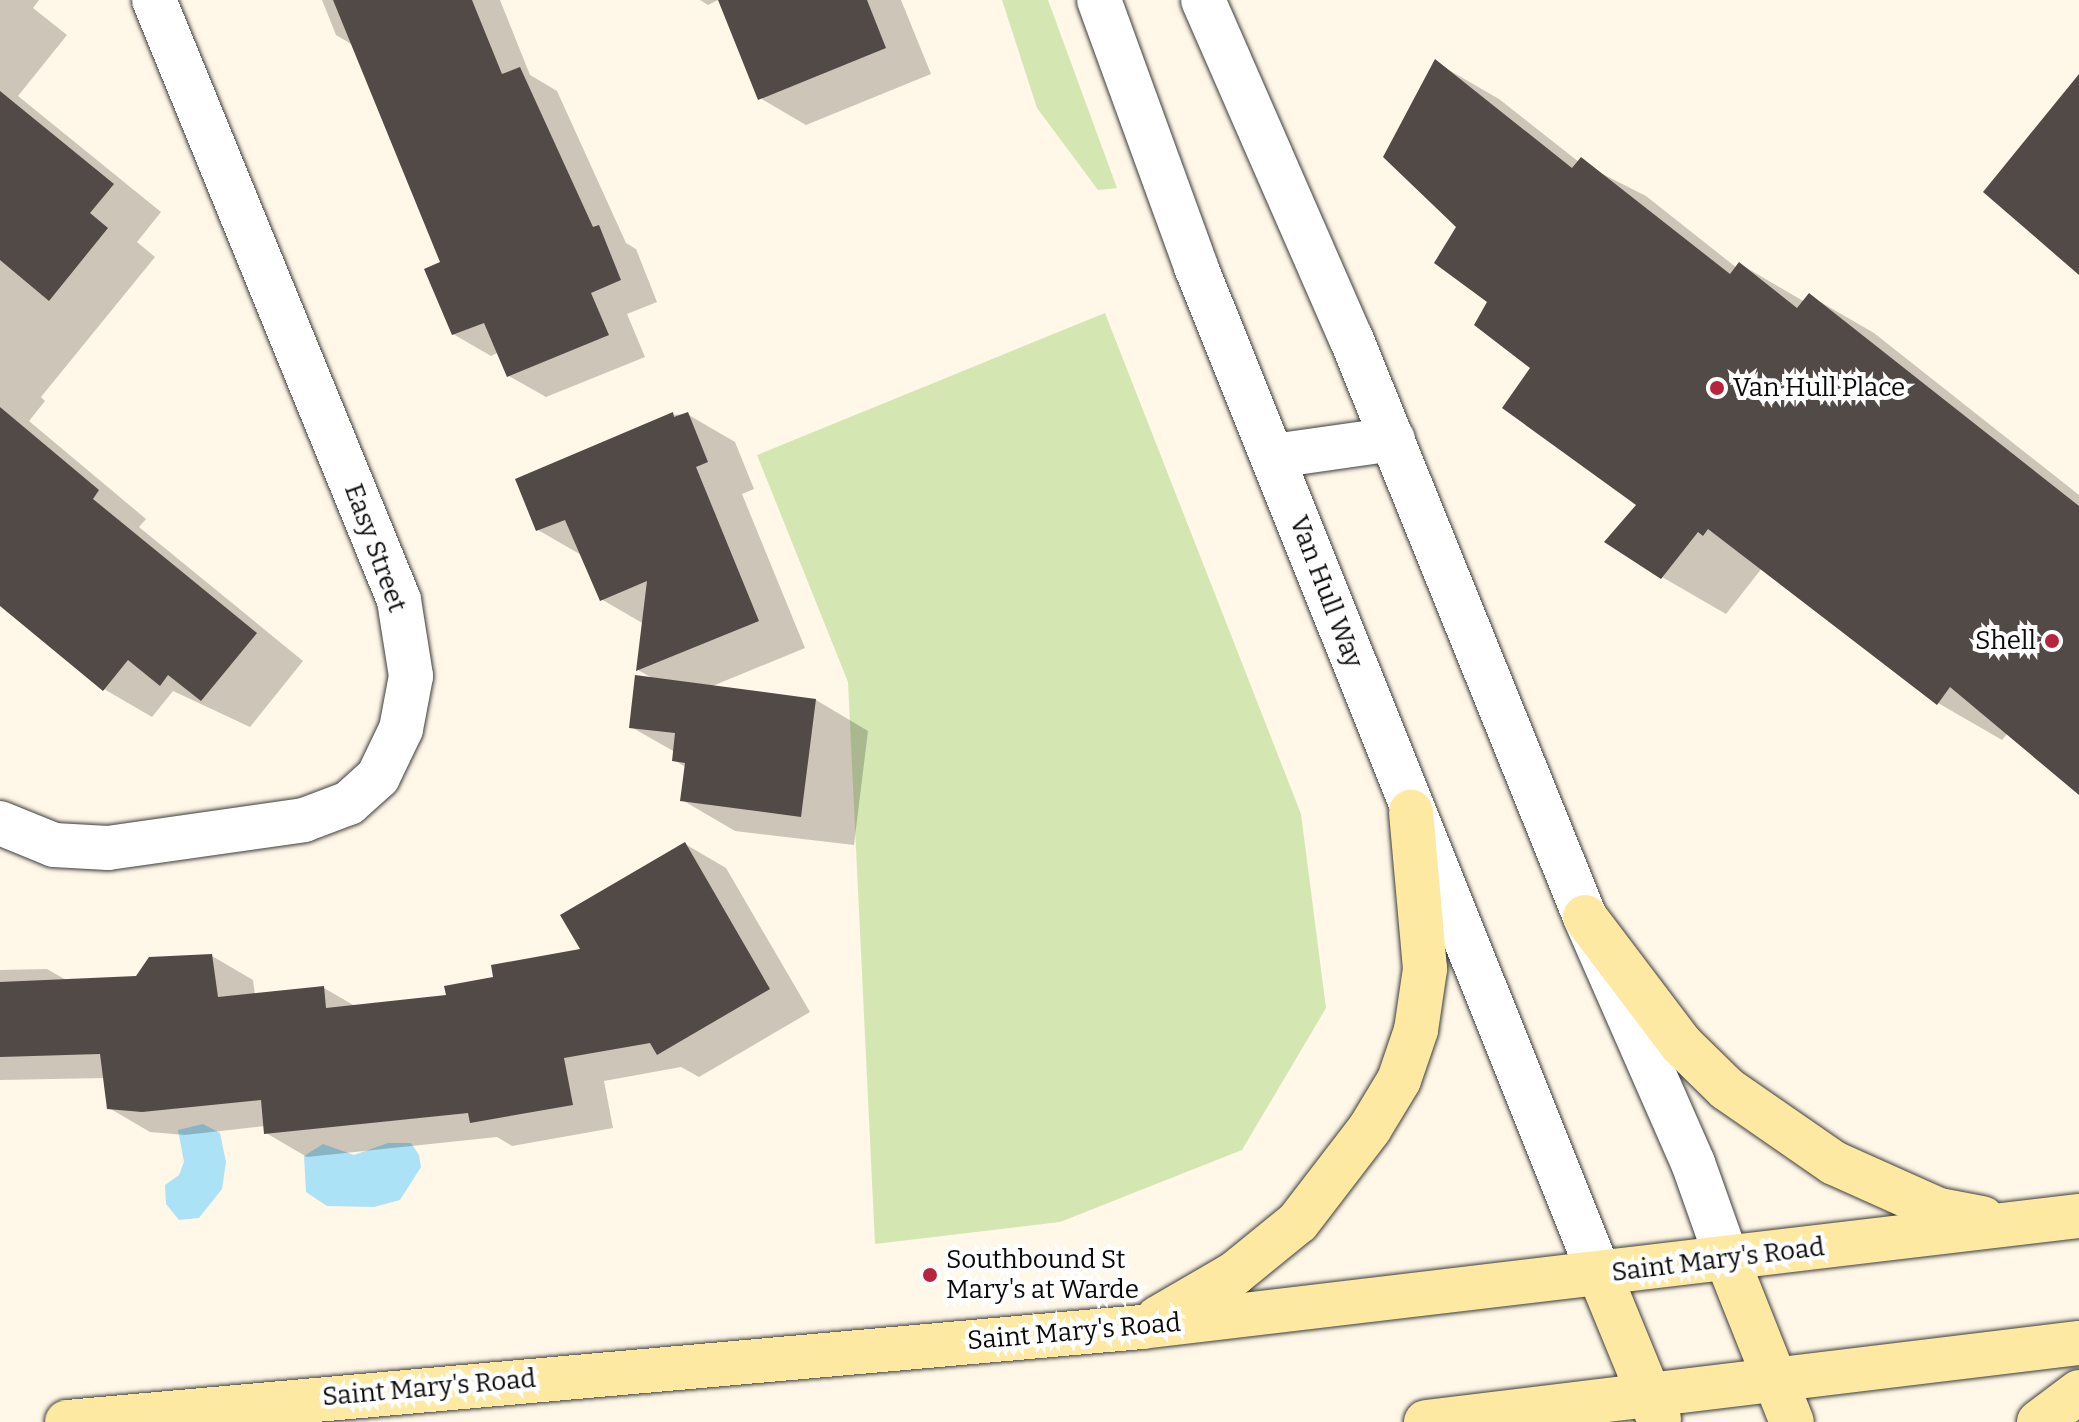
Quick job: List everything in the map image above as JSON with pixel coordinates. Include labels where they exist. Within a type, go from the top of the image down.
[{"type":"main road","points":[[1142,1327],[1234,1274],[1298,1222],[1370,1128],[1399,1080],[1416,1030],[1425,969],[1411,812]]},
{"type":"main road","points":[[1585,917],[1681,1044],[1727,1089],[1771,1122],[1834,1163],[1939,1210],[2019,1225]]},
{"type":"main road","name":"Saint Mary's Road","points":[[67,1422],[1142,1327],[2079,1216]]},
{"type":"main road","points":[[1727,1259],[1792,1422]]},
{"type":"main road","points":[[1599,1273],[1654,1408]]},
{"type":"main road","points":[[1426,1422],[1654,1408],[1776,1379],[2079,1343]]},
{"type":"main road","points":[[2039,1422],[2079,1392]]},
{"type":"street","name":"Easy Street","points":[[0,823],[54,845],[108,848],[304,820],[349,803],[378,777],[404,716],[411,676],[399,600],[154,0]]},
{"type":"street","name":"Van Hull Way","points":[[1099,0],[1196,267],[1274,456],[1411,812],[1599,1273]]},
{"type":"street","points":[[1203,0],[1393,439],[1585,917],[1646,1063],[1693,1163],[1727,1259]]},
{"type":"street","points":[[1274,456],[1393,439]]},
{"type":"green space","points":[[1002,0],[1048,0],[1117,188],[1098,190],[1037,108]]},
{"type":"green space","points":[[1105,313],[1301,814],[1326,1008],[1242,1150],[1060,1222],[875,1244],[848,682],[757,455]]},
{"type":"water","points":[[203,1124],[220,1133],[226,1162],[222,1189],[199,1218],[179,1220],[166,1204],[165,1185],[179,1175],[184,1162],[178,1130]]},
{"type":"water","points":[[388,1143],[411,1143],[419,1155],[421,1167],[400,1200],[374,1207],[327,1206],[306,1192],[304,1156],[323,1144],[354,1155]]},
{"type":"building","points":[[333,0],[472,0],[502,74],[520,67],[593,227],[599,225],[621,280],[591,293],[609,335],[507,377],[484,323],[452,335],[424,269],[440,262]]},
{"type":"building","points":[[718,0],[867,0],[886,48],[758,100]]},
{"type":"building","name":"Van Hull Place","points":[[1435,59],[1572,168],[1581,157],[1730,274],[1739,262],[1797,308],[1809,293],[2079,506],[2079,795],[1950,687],[1937,705],[1708,529],[1703,536],[1698,532],[1661,579],[1604,542],[1636,505],[1502,408],[1530,368],[1474,325],[1487,302],[1434,263],[1456,227],[1383,157]]},
{"type":"building","points":[[2079,74],[2079,275],[1983,192]]},
{"type":"building","points":[[0,91],[114,184],[90,213],[108,228],[49,301],[0,260]]},
{"type":"building","points":[[0,407],[99,490],[93,499],[257,633],[201,701],[168,675],[160,686],[128,660],[103,691],[0,606]]},
{"type":"building","points":[[673,412],[674,417],[688,412],[708,462],[696,467],[759,621],[636,671],[647,581],[600,601],[565,520],[536,531],[515,479]]},
{"type":"building","points":[[635,675],[816,699],[801,817],[680,801],[685,763],[672,761],[675,733],[629,728]]},
{"type":"building","points":[[685,842],[770,989],[657,1055],[650,1043],[564,1058],[573,1105],[470,1123],[468,1113],[264,1134],[261,1100],[142,1112],[107,1109],[100,1054],[0,1057],[0,982],[136,976],[149,957],[212,954],[218,997],[324,986],[326,1008],[446,995],[444,986],[493,977],[491,965],[580,949],[560,915]]},
{"type":"place","name":"Van Hull Place","points":[[1717,388]]},
{"type":"place","name":"Shell","points":[[2052,641]]},
{"type":"place","name":"Southbound St Mary's at Warde","points":[[930,1275]]}]
